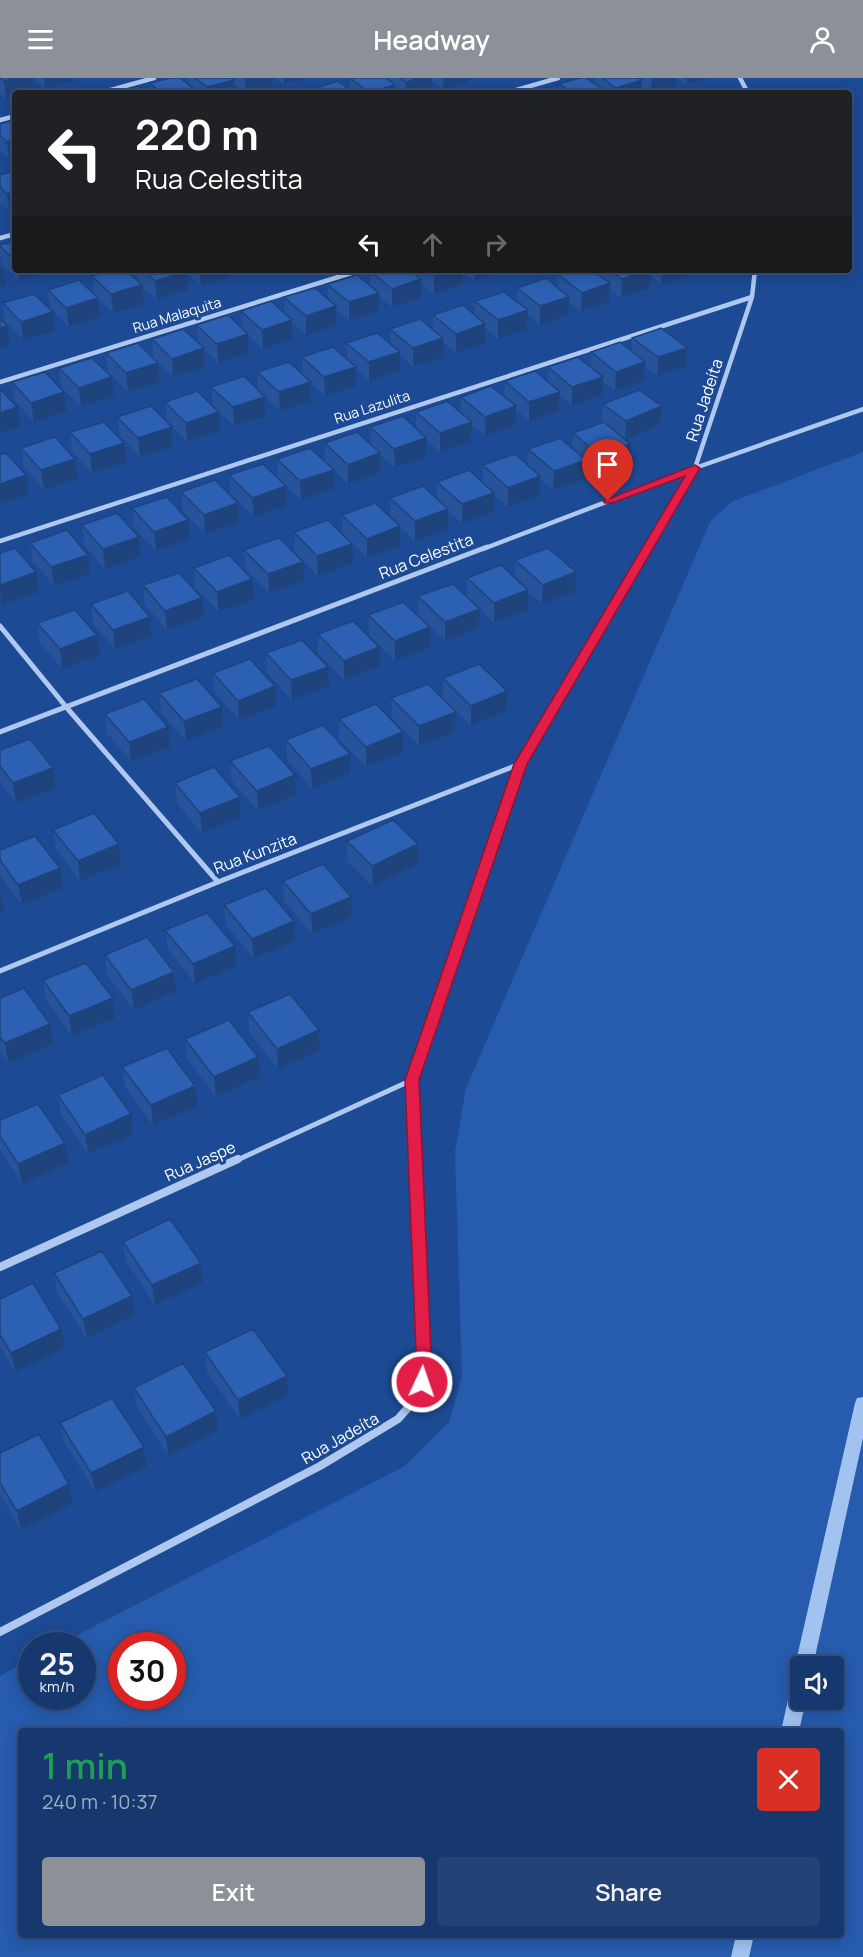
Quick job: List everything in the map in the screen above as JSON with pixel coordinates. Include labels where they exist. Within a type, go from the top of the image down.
[{"type":"street","points":[[111,90],[154,78]]},
{"type":"street","points":[[516,90],[558,78]]},
{"type":"street","name":"Rua Malaquita","points":[[0,382],[351,273]]},
{"type":"street","name":"Rua Jadeíta","points":[[0,1632],[320,1466],[398,1419],[413,1402],[422,1382],[423,1352],[412,1080],[520,764],[695,468],[752,297],[755,273]]},
{"type":"street","name":"Rua Lazulita","points":[[0,541],[752,297]]},
{"type":"street","name":"Rua Celestita","points":[[0,732],[695,468],[863,409]]},
{"type":"street","points":[[0,626],[67,708],[218,882]]},
{"type":"street","name":"Rua Kunzita","points":[[0,971],[218,882],[520,764]]},
{"type":"street","name":"Rua Jaspe","points":[[0,1267],[412,1080]]},
{"type":"shaded area","points":[[863,452],[863,1957],[0,1957],[0,1676],[18,1666],[18,1710],[96,1710],[96,1632],[83,1632],[405,1466],[449,1422],[462,1377],[455,1151],[466,1088],[710,522],[731,502]]},
{"type":"building","points":[[0,78],[16,78],[4,81]]},
{"type":"building","points":[[180,78],[195,90],[158,90],[150,83]]},
{"type":"building","points":[[195,78],[231,78],[234,80],[207,87]]},
{"type":"building","points":[[350,78],[386,78],[395,85],[376,90],[366,90]]},
{"type":"building","points":[[401,78],[420,78],[406,82]]},
{"type":"building","points":[[586,78],[604,90],[568,90],[559,84]]},
{"type":"building","points":[[602,78],[638,78],[642,80],[616,88]]},
{"type":"building","points":[[338,81],[350,90],[314,90],[312,89]]},
{"type":"building","points":[[138,86],[143,90],[124,90]]},
{"type":"building","points":[[12,121],[12,140],[7,142],[0,135],[0,124]]},
{"type":"building","points":[[12,172],[12,193],[7,194],[0,187],[0,175]]},
{"type":"building","points":[[12,242],[12,258],[0,246]]},
{"type":"building","points":[[102,273],[129,273],[142,285],[111,294],[92,276]]},
{"type":"building","points":[[147,273],[183,273],[155,281]]},
{"type":"building","points":[[372,273],[413,273],[421,279],[392,289]]},
{"type":"building","points":[[596,273],[610,283],[582,293],[558,274]]},
{"type":"building","points":[[614,273],[641,273],[622,279]]},
{"type":"building","points":[[357,275],[379,293],[349,302],[327,284]]},
{"type":"building","points":[[546,278],[569,297],[540,306],[517,288]]},
{"type":"building","points":[[79,280],[98,298],[66,308],[48,290]]},
{"type":"building","points":[[315,288],[336,306],[306,316],[284,297]]},
{"type":"building","points":[[504,292],[528,310],[498,320],[475,301]]},
{"type":"building","points":[[34,294],[53,312],[21,322],[3,303]]},
{"type":"building","points":[[271,301],[292,320],[262,330],[241,311]]},
{"type":"building","points":[[463,305],[485,324],[456,334],[433,315]]},
{"type":"building","points":[[228,315],[248,334],[217,344],[196,325]]},
{"type":"building","points":[[0,319],[7,326],[0,328]]},
{"type":"building","points":[[420,319],[443,338],[413,348],[390,329]]},
{"type":"building","points":[[661,328],[687,348],[658,357],[632,338]]},
{"type":"building","points":[[183,329],[204,348],[172,359],[152,339]]},
{"type":"building","points":[[377,333],[400,352],[369,362],[346,343]]},
{"type":"building","points":[[620,342],[645,362],[616,372],[591,352]]},
{"type":"building","points":[[138,343],[158,363],[126,373],[106,353]]},
{"type":"building","points":[[333,347],[356,367],[324,377],[302,357]]},
{"type":"building","points":[[578,357],[603,377],[572,387],[548,367]]},
{"type":"building","points":[[92,358],[112,377],[79,388],[59,368]]},
{"type":"building","points":[[289,362],[311,382],[279,392],[257,372]]},
{"type":"building","points":[[535,371],[560,392],[529,402],[505,381]]},
{"type":"building","points":[[45,372],[64,392],[31,403],[12,382]]},
{"type":"building","points":[[244,376],[265,397],[233,407],[211,387]]},
{"type":"building","points":[[491,386],[516,406],[485,417],[461,397]]},
{"type":"building","points":[[0,389],[17,407],[0,413]]},
{"type":"building","points":[[639,390],[662,406],[626,421],[603,404]]},
{"type":"building","points":[[197,391],[219,412],[186,423],[165,402]]},
{"type":"building","points":[[447,401],[472,422],[440,433],[416,412]]},
{"type":"building","points":[[151,406],[172,427],[138,438],[117,417]]},
{"type":"building","points":[[403,416],[426,438],[394,449],[370,427]]},
{"type":"building","points":[[104,422],[124,443],[90,454],[70,432]]},
{"type":"building","points":[[604,422],[630,444],[599,455],[573,433]]},
{"type":"building","points":[[357,432],[380,453],[348,465],[325,443]]},
{"type":"building","points":[[55,437],[75,459],[41,470],[21,448]]},
{"type":"building","points":[[560,438],[586,460],[554,471],[528,449]]},
{"type":"building","points":[[310,448],[334,470],[300,481],[277,459]]},
{"type":"building","points":[[6,453],[26,475],[0,484],[0,455]]},
{"type":"building","points":[[515,454],[540,476],[508,488],[483,465]]},
{"type":"building","points":[[263,464],[286,486],[252,498],[229,475]]},
{"type":"building","points":[[469,470],[494,493],[462,504],[437,482]]},
{"type":"building","points":[[215,480],[238,503],[204,515],[181,492]]},
{"type":"building","points":[[423,486],[448,509],[415,521],[390,498]]},
{"type":"building","points":[[167,497],[188,520],[154,532],[132,508]]},
{"type":"building","points":[[375,503],[400,526],[367,539],[342,515]]},
{"type":"building","points":[[117,513],[139,537],[103,549],[82,525]]},
{"type":"building","points":[[328,520],[352,544],[317,556],[294,532]]},
{"type":"building","points":[[67,530],[88,555],[51,567],[30,543]]},
{"type":"building","points":[[279,538],[303,562],[268,574],[244,550]]},
{"type":"building","points":[[15,548],[36,572],[0,585],[0,553]]},
{"type":"building","points":[[548,548],[576,572],[543,585],[515,560]]},
{"type":"building","points":[[229,555],[252,579],[217,592],[194,568]]},
{"type":"building","points":[[501,565],[528,590],[494,603],[467,578]]},
{"type":"building","points":[[179,573],[202,598],[165,611],[143,585]]},
{"type":"building","points":[[453,584],[480,609],[445,622],[418,596]]},
{"type":"building","points":[[128,591],[150,617],[113,630],[91,604]]},
{"type":"building","points":[[403,602],[430,627],[395,641],[368,615]]},
{"type":"building","points":[[75,610],[97,635],[60,649],[37,623]]},
{"type":"building","points":[[353,621],[379,647],[344,661],[318,634]]},
{"type":"building","points":[[302,640],[328,667],[291,680],[266,653]]},
{"type":"building","points":[[250,659],[275,686],[238,701],[213,673]]},
{"type":"building","points":[[479,664],[507,691],[471,706],[443,678]]},
{"type":"building","points":[[197,679],[222,707],[184,721],[159,693]]},
{"type":"building","points":[[428,684],[456,712],[419,726],[391,698]]},
{"type":"building","points":[[144,699],[168,727],[129,742],[105,714]]},
{"type":"building","points":[[376,704],[403,732],[366,747],[339,719]]},
{"type":"building","points":[[323,725],[350,754],[311,769],[286,740]]},
{"type":"building","points":[[30,739],[53,768],[13,783],[0,766],[0,750]]},
{"type":"building","points":[[269,746],[295,775],[257,791],[230,761]]},
{"type":"building","points":[[214,767],[240,797],[200,813],[175,783]]},
{"type":"building","points":[[94,813],[119,844],[78,861],[53,830]]},
{"type":"building","points":[[393,820],[418,844],[372,866],[347,841]]},
{"type":"building","points":[[35,836],[60,868],[18,885],[0,860],[0,850]]},
{"type":"building","points":[[323,864],[351,897],[311,914],[283,881]]},
{"type":"building","points":[[266,888],[294,921],[252,939],[224,905]]},
{"type":"building","points":[[207,913],[235,946],[193,964],[165,930]]},
{"type":"building","points":[[147,937],[174,972],[131,990],[105,955]]},
{"type":"building","points":[[86,963],[113,998],[69,1016],[43,980]]},
{"type":"building","points":[[24,988],[50,1024],[5,1043],[0,1037],[0,998]]},
{"type":"building","points":[[290,994],[319,1030],[277,1049],[248,1012]]},
{"type":"building","points":[[229,1020],[258,1057],[214,1077],[185,1039]]},
{"type":"building","points":[[167,1048],[195,1086],[151,1105],[122,1067]]},
{"type":"building","points":[[103,1075],[131,1114],[85,1135],[58,1095]]},
{"type":"building","points":[[38,1104],[65,1143],[18,1164],[0,1136],[0,1120]]},
{"type":"building","points":[[170,1219],[201,1263],[152,1285],[123,1242]]},
{"type":"building","points":[[102,1251],[132,1296],[83,1319],[54,1273]]},
{"type":"building","points":[[33,1283],[61,1329],[11,1353],[0,1335],[0,1299]]},
{"type":"building","points":[[253,1329],[287,1376],[238,1400],[205,1352]]},
{"type":"building","points":[[183,1363],[216,1411],[166,1437],[134,1388]]},
{"type":"building","points":[[112,1398],[144,1447],[91,1473],[60,1423]]},
{"type":"building","points":[[39,1434],[69,1484],[17,1511],[0,1483],[0,1453]]},
{"type":"waterway","points":[[806,1656],[863,1403]]},
{"type":"waterway","points":[[791,1728],[795,1710]]},
{"type":"waterway","points":[[740,1957],[744,1938]]},
{"type":"route","points":[[422,1382],[423,1352],[412,1080],[520,764],[695,468],[608,501]]}]
